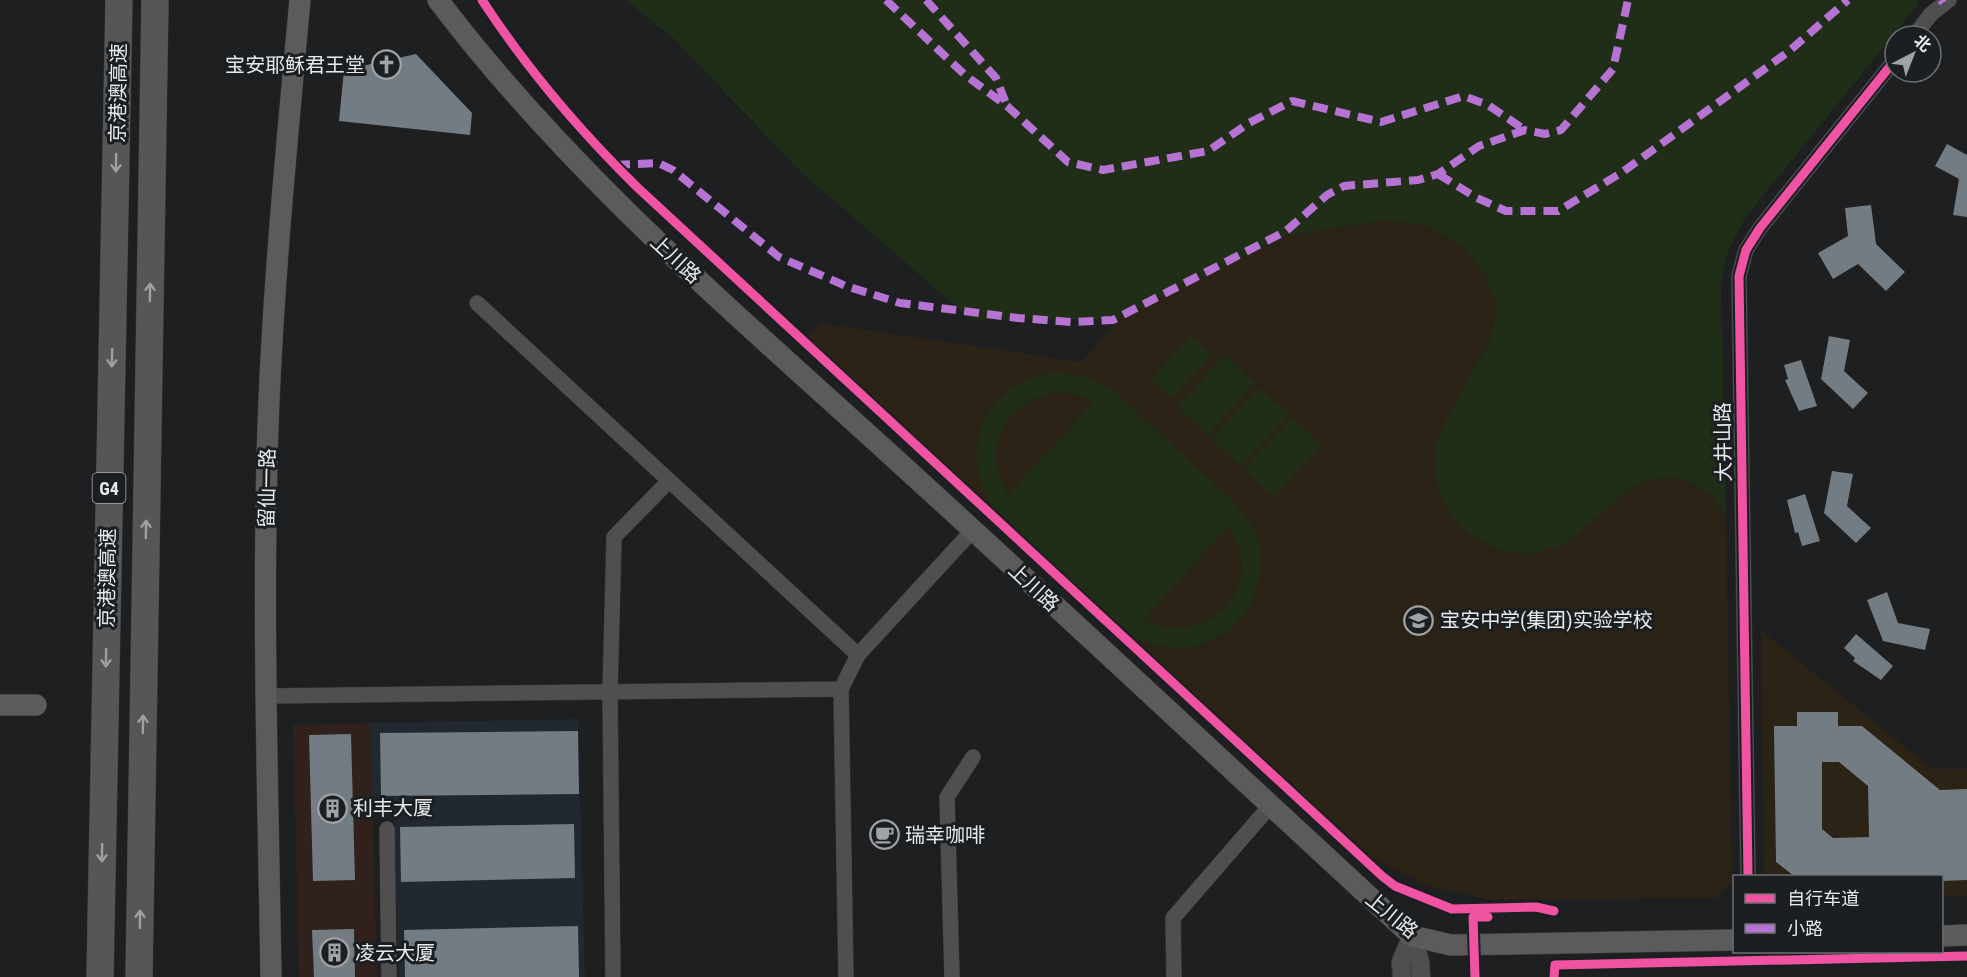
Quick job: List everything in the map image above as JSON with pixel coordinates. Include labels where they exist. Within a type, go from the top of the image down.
[{"type":"highway","name":"京港澳高速","points":[[99,977],[120,0]]},
{"type":"highway","name":"京港澳高速","points":[[139,977],[155,0]]},
{"type":"main road","name":"留仙一路","points":[[271,977],[267,696],[268,427],[275,274],[300,0]]},
{"type":"main road","name":"上川路","points":[[438,0],[480,56],[543,126],[669,254],[973,530],[1412,936],[1451,945],[1733,940]]},
{"type":"main road","points":[[0,705],[36,705]]},
{"type":"main road","points":[[1943,936],[1967,935]]},
{"type":"street","points":[[1923,24],[1931,14],[1949,0]]},
{"type":"street","name":"大井山路","points":[[1748,875],[1739,276],[1746,250],[1760,228],[1883,75]]},
{"type":"street","points":[[477,303],[858,655]]},
{"type":"street","points":[[613,977],[610,692],[614,537],[669,481]]},
{"type":"street","points":[[846,977],[842,689],[858,655],[973,530]]},
{"type":"street","points":[[267,696],[842,689]]},
{"type":"street","points":[[952,977],[947,797],[973,757]]},
{"type":"street","points":[[1174,977],[1173,918],[1270,806]]},
{"type":"street","points":[[387,829],[389,977]]},
{"type":"street","points":[[1402,977],[1401,962],[1412,936]]},
{"type":"street","points":[[1412,936],[1420,962],[1421,977]]},
{"type":"shaded area","name":"宝安中学(集团)实验学校","points":[[1387,220],[1425,225],[1460,244],[1485,273],[1497,310],[1489,342],[1447,417],[1436,480],[1447,510],[1469,535],[1498,550],[1531,554],[1562,546],[1632,487],[1653,479],[1675,478],[1696,484],[1714,498],[1726,516],[1732,881],[1717,898],[1491,900],[1431,887],[1375,860],[1181,686],[808,337],[821,323],[1081,362],[1119,319],[1285,236]]},
{"type":"shaded area","points":[[1761,630],[1932,769],[1967,769],[1967,896],[1943,896],[1943,875],[1764,875]]},
{"type":"shaded area","points":[[578,719],[585,977],[398,977],[394,808],[372,808],[370,723]]},
{"type":"shaded area","points":[[370,723],[377,977],[299,977],[293,725]]},
{"type":"green space","points":[[626,0],[1916,0],[1919,3],[1902,24],[1883,24],[1883,48],[1746,217],[1729,251],[1721,288],[1726,516],[1714,498],[1696,484],[1675,478],[1653,479],[1632,487],[1563,546],[1531,554],[1498,550],[1469,535],[1447,511],[1436,480],[1435,448],[1447,417],[1489,342],[1497,310],[1485,273],[1460,244],[1425,225],[1387,220],[1285,236],[1119,319],[972,320],[801,172],[673,38]]},
{"type":"green space","points":[[1191,336],[1212,355],[1172,399],[1151,379]]},
{"type":"green space","points":[[1225,355],[1255,383],[1207,435],[1177,407]]},
{"type":"green space","points":[[1057,372],[1090,378],[1117,394],[1234,502],[1254,528],[1261,561],[1256,593],[1249,608],[1227,632],[1197,646],[1180,649],[1147,643],[1132,636],[992,507],[982,484],[977,462],[978,440],[984,420],[996,403],[1012,389],[1032,378]],"holes":[[[1058,392],[1083,396],[1094,402],[1008,495],[996,460],[997,444],[1002,429],[1023,405],[1039,397]],[[1229,526],[1240,549],[1242,571],[1237,590],[1225,607],[1209,620],[1189,627],[1167,627],[1143,620]]]},
{"type":"green space","points":[[1259,387],[1289,414],[1241,466],[1211,439]]},
{"type":"green space","points":[[1292,417],[1322,445],[1274,497],[1244,469]]},
{"type":"building","points":[[416,54],[472,113],[470,135],[339,121],[344,70]]},
{"type":"building","points":[[1947,144],[1967,155],[1967,217],[1953,215],[1959,179],[1935,166]]},
{"type":"building","points":[[1871,205],[1876,244],[1905,272],[1886,291],[1858,264],[1833,279],[1818,253],[1848,236],[1845,208]]},
{"type":"building","points":[[1829,336],[1850,340],[1844,371],[1868,393],[1853,409],[1821,379]]},
{"type":"building","points":[[1801,360],[1817,406],[1799,411],[1785,380],[1788,379],[1784,365]]},
{"type":"building","points":[[1832,471],[1853,474],[1847,506],[1871,528],[1856,543],[1824,513]]},
{"type":"building","points":[[1805,494],[1820,541],[1802,546],[1798,532],[1795,533],[1787,500]]},
{"type":"building","points":[[1887,592],[1898,623],[1930,629],[1925,650],[1883,641],[1867,600]]},
{"type":"building","points":[[1856,634],[1893,666],[1881,680],[1853,661],[1855,658],[1844,648]]},
{"type":"building","points":[[1797,712],[1838,712],[1838,726],[1862,726],[1940,790],[1967,789],[1967,880],[1943,881],[1943,875],[1793,875],[1776,862],[1774,726],[1797,726]],"holes":[[[1822,762],[1839,762],[1868,786],[1869,837],[1833,838],[1822,829]]]},
{"type":"building","points":[[578,731],[579,794],[381,796],[380,733]]},
{"type":"building","name":"利丰大厦","points":[[351,734],[355,880],[313,881],[309,735]]},
{"type":"building","points":[[574,824],[575,878],[401,882],[400,827]]},
{"type":"building","points":[[578,926],[579,977],[405,977],[404,930]]},
{"type":"building","name":"凌云大厦","points":[[354,929],[355,977],[314,977],[312,930]]},
{"type":"marked path","points":[[886,0],[965,75],[1007,106],[1068,162],[1103,170],[1208,151],[1249,123],[1292,101],[1381,122],[1464,96],[1488,105],[1525,130]]},
{"type":"marked path","points":[[926,0],[996,78],[1007,106]]},
{"type":"marked path","points":[[615,165],[658,163],[673,170],[779,257],[846,286],[900,303],[1018,318],[1072,322],[1113,320],[1286,231],[1327,195],[1344,186],[1418,180],[1438,174],[1479,146],[1525,130],[1545,134],[1561,130],[1613,69],[1628,0]]},
{"type":"marked path","points":[[1438,174],[1477,198],[1506,211],[1558,211],[1621,173],[1788,52],[1848,0]]},
{"type":"cycle path","points":[[482,0],[554,98],[637,187],[1382,876],[1395,886],[1452,909],[1536,907],[1554,911]]},
{"type":"cycle path","points":[[1748,875],[1739,276],[1746,250],[1760,228],[1883,75]]},
{"type":"cycle path","points":[[1475,977],[1473,917],[1488,917]]},
{"type":"cycle path","points":[[1554,977],[1555,965],[1967,956]]},
{"type":"place","name":"宝安耶稣君王堂","points":[[386,65]]},
{"type":"place","name":"宝安中学(集团)实验学校","points":[[1419,620]]},
{"type":"place","name":"利丰大厦","points":[[332,808]]},
{"type":"place","name":"瑞幸咖啡","points":[[884,835]]},
{"type":"place","name":"凌云大厦","points":[[334,953]]}]
